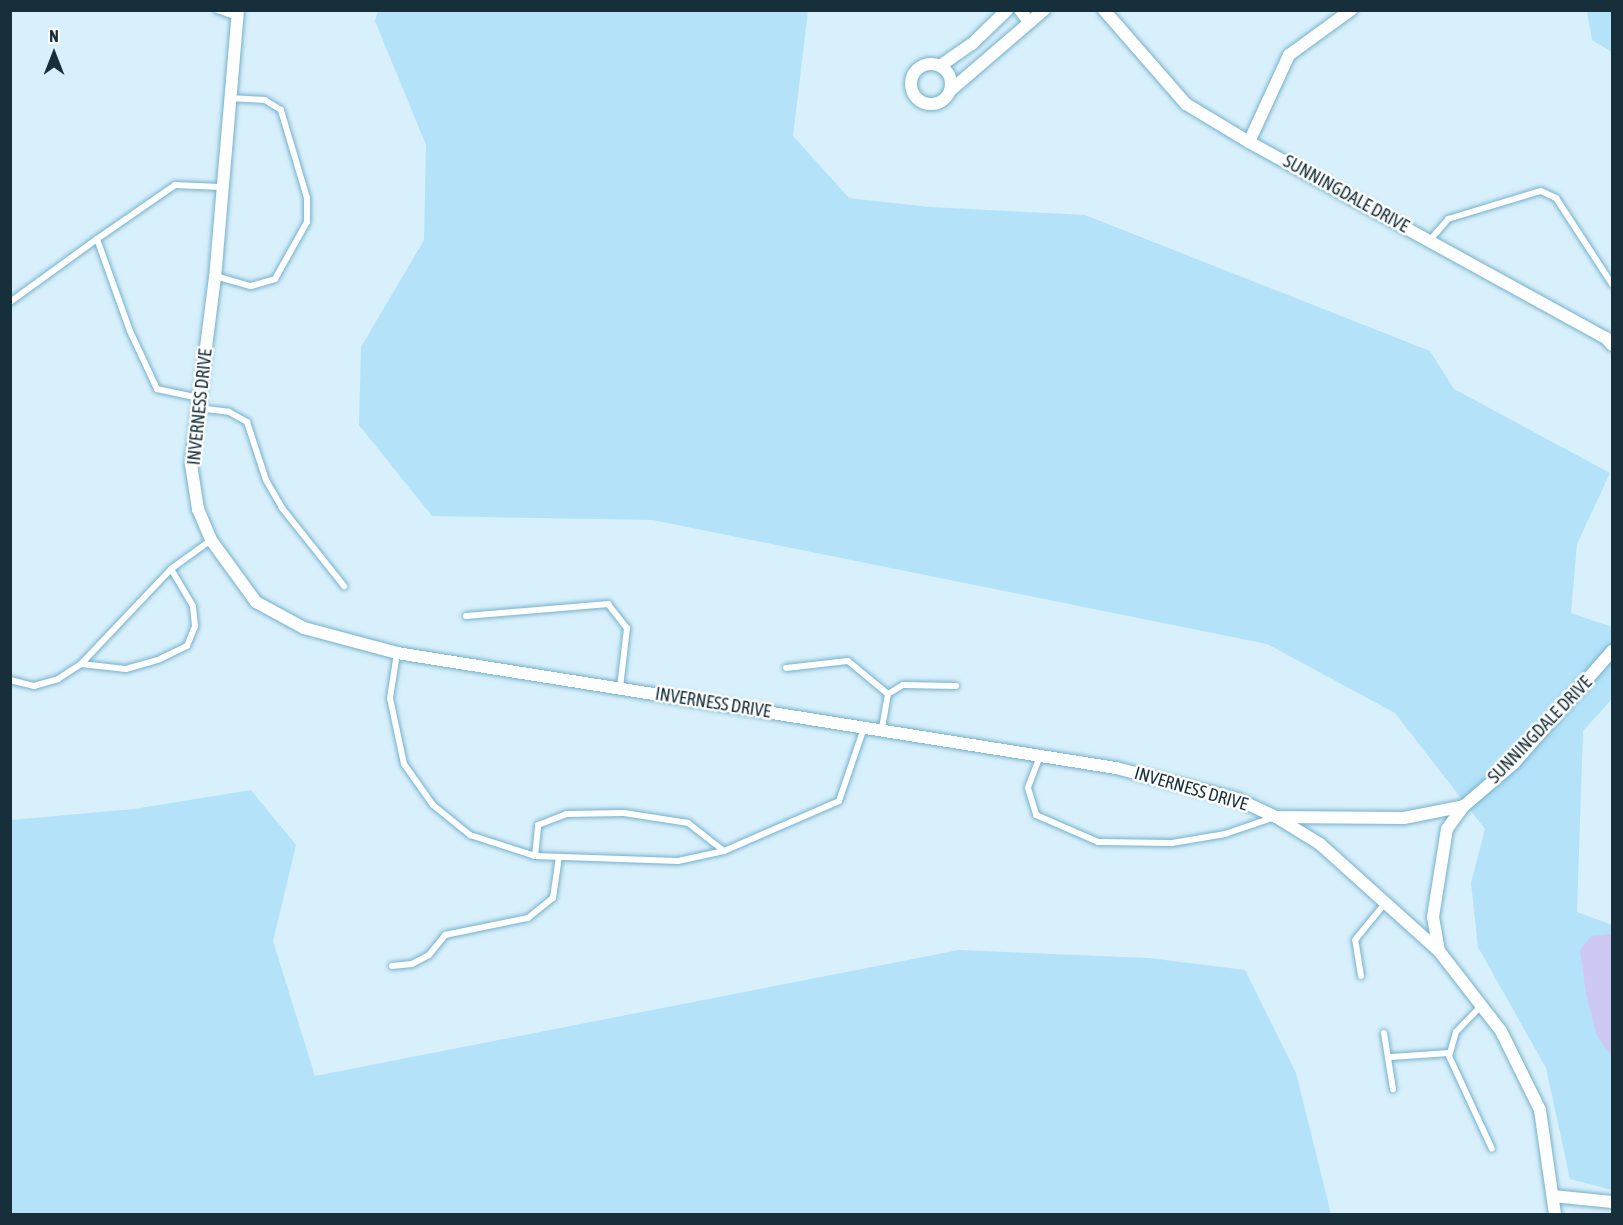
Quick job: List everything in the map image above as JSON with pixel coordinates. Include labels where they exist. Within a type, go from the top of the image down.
[{"type":"street","points":[[1007,10],[972,44],[940,66],[923,66],[915,71],[911,88],[922,102],[930,105],[939,103],[1044,10]]},
{"type":"street","points":[[1020,10],[1029,22]]},
{"type":"street","name":"SUNNINGDALE DRIVE","points":[[1104,10],[1186,104],[1249,142],[1430,240],[1612,345]]},
{"type":"street","points":[[1249,142],[1288,55],[1351,10]]},
{"type":"street","name":"INVERNESS DRIVE","points":[[238,14],[220,188],[215,276],[191,464],[198,509],[211,540],[256,602],[304,628],[397,653],[1116,768],[1226,796],[1276,817],[1320,844],[1438,951],[1501,1031],[1540,1110],[1555,1215]]},
{"type":"street","points":[[972,44],[987,60]]},
{"type":"street","points":[[940,66],[952,81],[951,90]]},
{"type":"street","name":"SUNNINGDALE DRIVE","points":[[1438,951],[1433,917],[1447,829],[1464,806],[1514,763],[1612,651]]},
{"type":"street","name":"SUNNINGDALE DRIVE","points":[[1276,817],[1404,818],[1464,806]]},
{"type":"street","points":[[1553,1196],[1612,1202]]},
{"type":"lane","points":[[217,10],[238,14]]},
{"type":"lane","points":[[215,276],[250,286],[275,279],[307,222],[307,198],[281,110],[265,100],[229,98]]},
{"type":"lane","points":[[10,302],[176,185],[220,188]]},
{"type":"lane","points":[[1430,240],[1448,219],[1541,191],[1556,198],[1612,284]]},
{"type":"lane","points":[[97,239],[130,331],[157,388],[229,412],[247,422],[266,480],[282,508],[344,586]]},
{"type":"lane","points":[[10,680],[34,686],[58,679],[81,664],[171,569],[211,540]]},
{"type":"lane","points":[[81,664],[126,669],[160,659],[187,646],[195,626],[193,606],[171,569]]},
{"type":"lane","points":[[466,616],[608,604],[627,628],[620,688]]},
{"type":"lane","points":[[397,653],[390,698],[404,764],[433,805],[470,835],[535,856],[678,861],[724,851],[839,801],[864,727]]},
{"type":"lane","points":[[786,668],[848,661],[888,694]]},
{"type":"lane","points":[[882,729],[888,694],[903,685],[957,686]]},
{"type":"lane","points":[[1040,756],[1028,788],[1036,815],[1098,842],[1172,843],[1225,834],[1276,817]]},
{"type":"lane","points":[[535,856],[538,825],[566,814],[624,813],[688,823],[724,851]]},
{"type":"lane","points":[[392,966],[412,964],[429,955],[445,935],[528,918],[553,898],[559,856]]},
{"type":"lane","points":[[1361,976],[1355,940],[1386,902]]},
{"type":"lane","points":[[1481,1006],[1456,1032],[1449,1053],[1456,1076],[1492,1149]]},
{"type":"lane","points":[[1384,1033],[1391,1057],[1393,1089]]},
{"type":"lane","points":[[1391,1057],[1449,1053]]},
{"type":"shaded area","points":[[378,11],[808,11],[793,136],[849,198],[930,207],[1085,215],[1430,351],[1454,389],[1610,473],[1577,544],[1571,613],[1612,627],[1612,699],[1583,731],[1577,912],[1612,925],[1612,1190],[1570,1179],[1546,1068],[1478,947],[1471,883],[1485,829],[1395,713],[1267,644],[653,520],[432,516],[359,425],[361,347],[424,240],[426,145],[375,21]]},
{"type":"shaded area","points":[[1587,11],[1612,11],[1612,52],[1592,40]]},
{"type":"shaded area","points":[[251,790],[296,845],[273,941],[315,1076],[959,950],[1149,958],[1245,970],[1296,1073],[1331,1214],[11,1214],[11,820],[134,809]]},
{"type":"shaded area","points":[[1612,934],[1612,1056],[1597,1036],[1586,994],[1580,950],[1591,936]]}]
